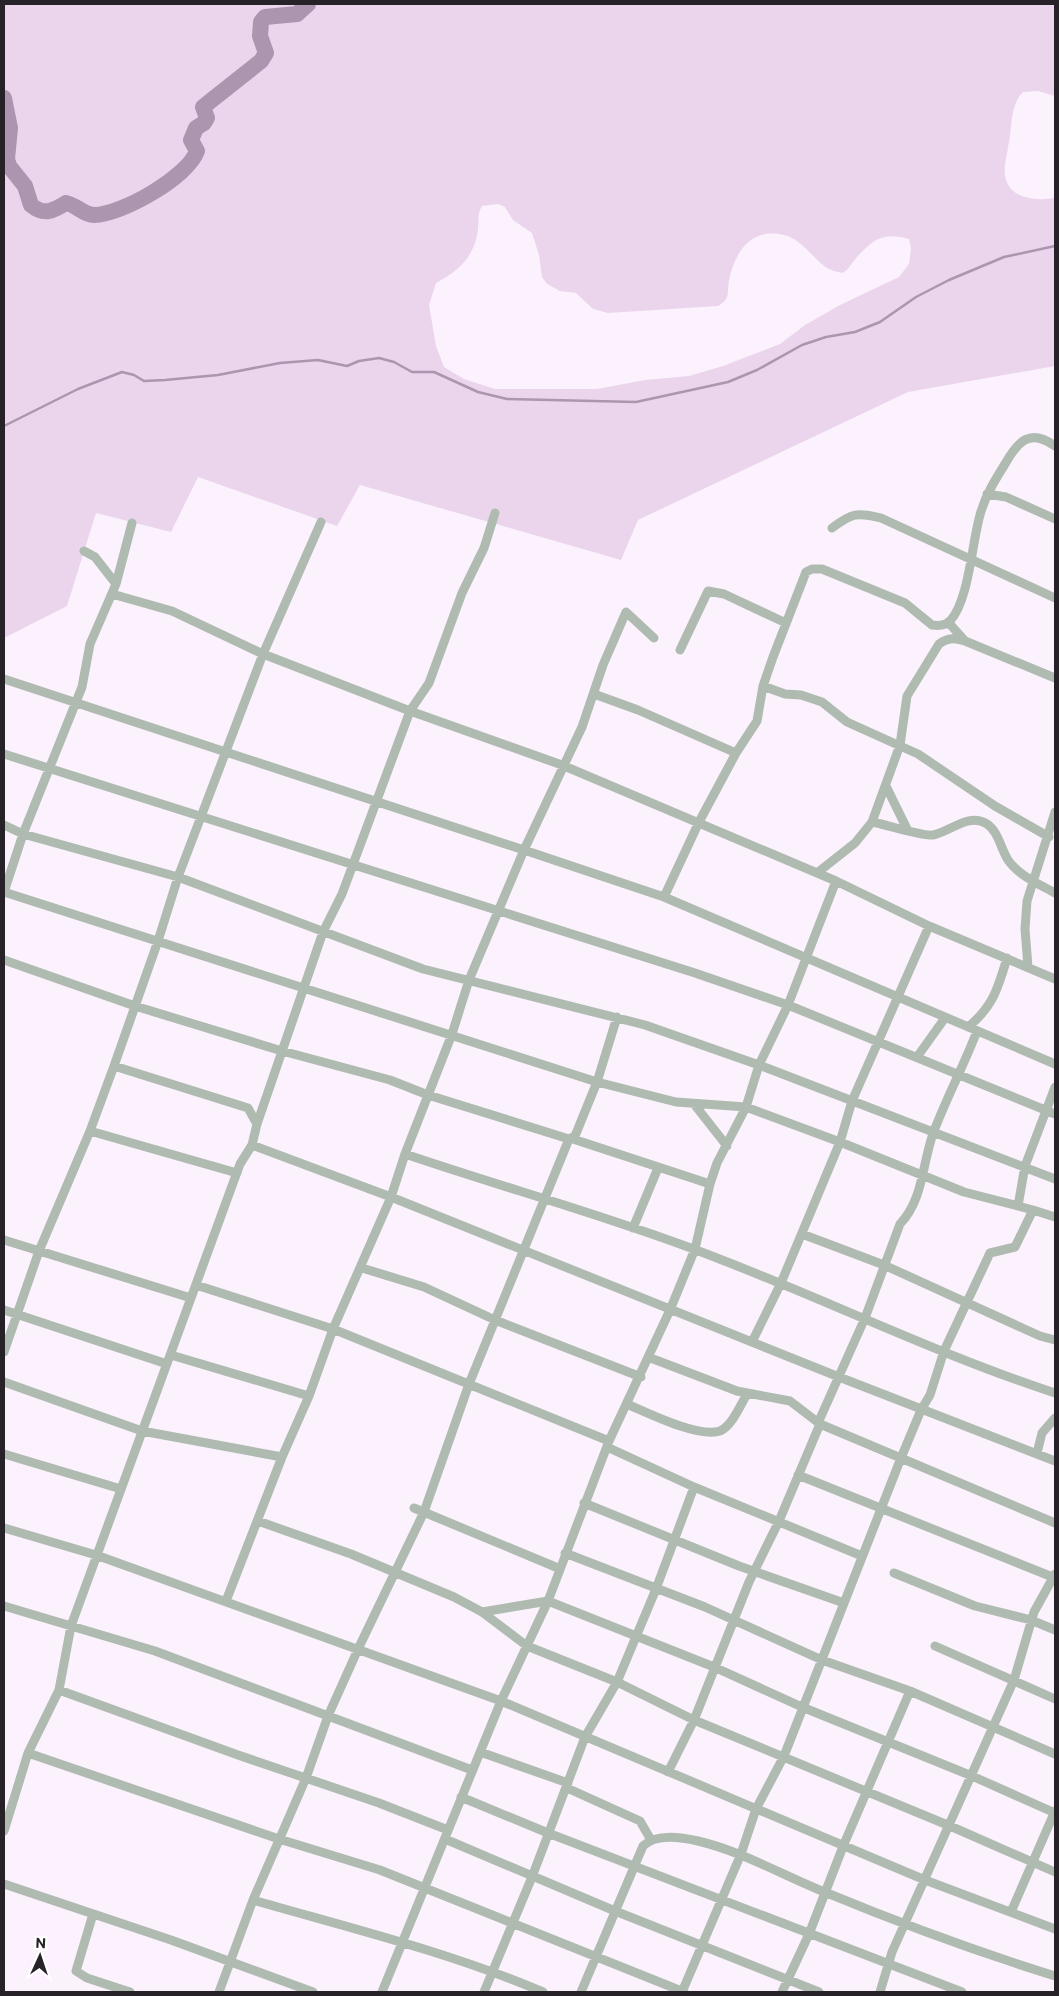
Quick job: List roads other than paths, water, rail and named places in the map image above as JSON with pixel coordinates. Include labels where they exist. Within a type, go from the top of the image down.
[{"type":"street","points":[[664,898],[699,822],[736,753],[757,721],[763,686],[803,578],[812,569],[822,569],[905,603],[932,625],[939,626],[948,622],[962,596],[980,515],[988,494],[1015,446],[1026,438],[1037,438],[1055,446]]},
{"type":"street","points":[[988,494],[1006,497],[1055,519]]},
{"type":"street","points":[[832,528],[844,519],[861,512],[881,518],[1055,598]]},
{"type":"street","points":[[4,1831],[6,1816],[28,1753],[60,1690],[71,1626],[240,1164],[252,1145],[257,1124],[323,932],[342,894],[410,711],[429,683],[462,593],[484,548],[495,513]]},
{"type":"street","points":[[4,1352],[39,1251],[90,1131],[136,1006],[178,877],[264,654],[321,522]]},
{"type":"street","points":[[132,523],[116,584],[90,644],[82,687],[51,769],[23,834],[4,892],[597,1082],[676,1102],[746,1107],[840,1142],[964,1192],[1055,1217]]},
{"type":"street","points":[[84,551],[95,557],[116,584]]},
{"type":"street","points":[[680,650],[708,591],[724,594],[786,622]]},
{"type":"street","points":[[112,594],[172,611],[264,654],[410,711],[562,765],[836,881],[929,926],[1055,979]]},
{"type":"street","points":[[226,1601],[282,1457],[309,1396],[333,1329],[362,1268],[391,1197],[405,1154],[452,1034],[469,980],[524,850],[562,765],[582,726],[603,665],[626,612],[654,638]]},
{"type":"street","points":[[948,622],[965,641]]},
{"type":"street","points":[[939,626],[939,644]]},
{"type":"street","points":[[817,873],[855,843],[872,822],[900,745],[907,696],[939,644],[946,639],[954,638],[965,641],[1055,678]]},
{"type":"street","points":[[4,679],[664,898],[1055,1064]]},
{"type":"street","points":[[763,686],[785,694],[801,695],[822,702],[847,722],[918,754],[995,806],[1049,837]]},
{"type":"street","points":[[594,694],[638,710],[736,753]]},
{"type":"street","points":[[4,754],[788,1004],[1051,1112]]},
{"type":"street","points":[[886,786],[907,829]]},
{"type":"street","points":[[1028,967],[1025,916],[1033,881],[1054,823],[1055,812]]},
{"type":"street","points":[[872,822],[931,836],[972,820],[988,824],[994,831],[1009,862],[1033,881],[1055,893]]},
{"type":"street","points":[[4,825],[23,834],[178,877],[423,969],[618,1017],[759,1065],[1055,1179]]},
{"type":"street","points":[[382,1992],[501,1701],[548,1601],[558,1568],[608,1444],[641,1377],[695,1249],[710,1184],[746,1107],[759,1065],[788,1004],[836,881]]},
{"type":"street","points":[[752,1342],[781,1283],[802,1234],[840,1142],[852,1101],[880,1042],[929,926]]},
{"type":"street","points":[[968,1027],[982,1016],[991,1004],[1007,958]]},
{"type":"street","points":[[4,960],[136,1006],[282,1051],[390,1080],[428,1095],[710,1184]]},
{"type":"street","points":[[219,1992],[252,1900],[306,1778],[328,1716],[424,1512],[469,1384],[525,1250],[543,1200],[597,1082],[618,1017]]},
{"type":"street","points":[[917,1057],[945,1018]]},
{"type":"street","points":[[668,1772],[694,1720],[754,1572],[780,1521],[819,1423],[865,1318],[900,1224],[908,1216],[916,1199],[934,1132],[977,1031]]},
{"type":"street","points":[[114,1066],[248,1108],[257,1124]]},
{"type":"street","points":[[1018,1206],[1025,1166],[1051,1112],[1055,1087]]},
{"type":"street","points":[[694,1104],[727,1146]]},
{"type":"street","points":[[90,1131],[237,1173]]},
{"type":"street","points":[[252,1145],[391,1197],[921,1410],[1055,1461]]},
{"type":"street","points":[[405,1154],[695,1249],[991,1371],[1055,1393]]},
{"type":"street","points":[[633,1228],[658,1168]]},
{"type":"street","points":[[28,1753],[279,1839],[311,1847],[424,1887],[512,1925],[683,1992],[741,1854],[756,1809],[784,1756],[901,1458],[921,1410],[930,1395],[944,1351],[990,1253],[1015,1247],[1033,1210]]},
{"type":"street","points":[[802,1234],[884,1265],[1040,1336],[1055,1340]]},
{"type":"street","points":[[4,1240],[191,1298]]},
{"type":"street","points":[[362,1268],[424,1287],[495,1320],[641,1377]]},
{"type":"street","points":[[196,1285],[333,1329],[469,1384],[608,1444],[694,1487],[862,1556]]},
{"type":"street","points":[[4,1310],[169,1359],[309,1396]]},
{"type":"street","points":[[648,1357],[747,1394],[790,1400],[819,1423],[1055,1523]]},
{"type":"street","points":[[4,1382],[142,1431],[282,1457]]},
{"type":"street","points":[[628,1404],[671,1423],[699,1430],[719,1431],[728,1424],[747,1394]]},
{"type":"street","points":[[1037,1453],[1042,1433],[1055,1418]]},
{"type":"street","points":[[4,1454],[121,1489]]},
{"type":"street","points":[[798,1475],[883,1507],[1055,1577],[1030,1620],[1014,1680],[887,1964],[880,1992]]},
{"type":"street","points":[[484,1992],[532,1877],[585,1737],[617,1682],[656,1589],[694,1487]]},
{"type":"street","points":[[584,1503],[754,1572],[844,1603]]},
{"type":"street","points":[[414,1508],[558,1568]]},
{"type":"street","points":[[258,1521],[351,1554],[454,1597],[482,1612],[527,1646],[617,1682],[694,1720],[784,1756],[1055,1872]]},
{"type":"street","points":[[4,1528],[96,1555],[501,1701],[756,1809],[844,1844],[925,1880],[1055,1928]]},
{"type":"street","points":[[565,1553],[733,1620],[822,1660],[910,1691],[1055,1754]]},
{"type":"street","points":[[894,1573],[976,1606],[1030,1620],[1055,1630]]},
{"type":"street","points":[[482,1612],[548,1601],[714,1667],[802,1707],[1055,1812],[1011,1912]]},
{"type":"street","points":[[4,1606],[155,1651],[472,1770]]},
{"type":"street","points":[[935,1646],[1055,1699]]},
{"type":"street","points":[[60,1690],[379,1803],[532,1877],[819,1992]]},
{"type":"street","points":[[782,1992],[910,1691]]},
{"type":"street","points":[[480,1752],[567,1786],[640,1821],[651,1840]]},
{"type":"street","points":[[461,1797],[548,1833],[962,1992]]},
{"type":"street","points":[[581,1992],[643,1846],[651,1840],[683,1838],[741,1854],[824,1892],[906,1925],[1001,1960],[1055,1976]]},
{"type":"street","points":[[4,1884],[313,1992]]},
{"type":"street","points":[[252,1900],[402,1942],[493,1971],[543,1992]]},
{"type":"street","points":[[93,1914],[76,1971],[87,1978],[130,1992]]},
{"type":"waterway","points":[[4,98],[10,128],[7,159],[9,166],[25,186],[31,205],[40,210],[49,211],[66,203],[90,215],[120,209],[168,183],[191,161],[197,151],[191,140],[196,128],[204,123],[207,118],[203,107],[261,61],[266,53],[260,36],[261,22],[265,17],[297,14],[308,4]]},
{"type":"waterway","points":[[4,426],[78,389],[122,372],[134,375],[144,381],[165,380],[218,375],[280,363],[318,360],[347,366],[359,361],[379,358],[394,362],[412,372],[434,372],[478,392],[507,399],[636,402],[728,382],[757,370],[802,345],[826,337],[855,332],[880,322],[916,297],[949,280],[1004,257],[1055,246]]}]
